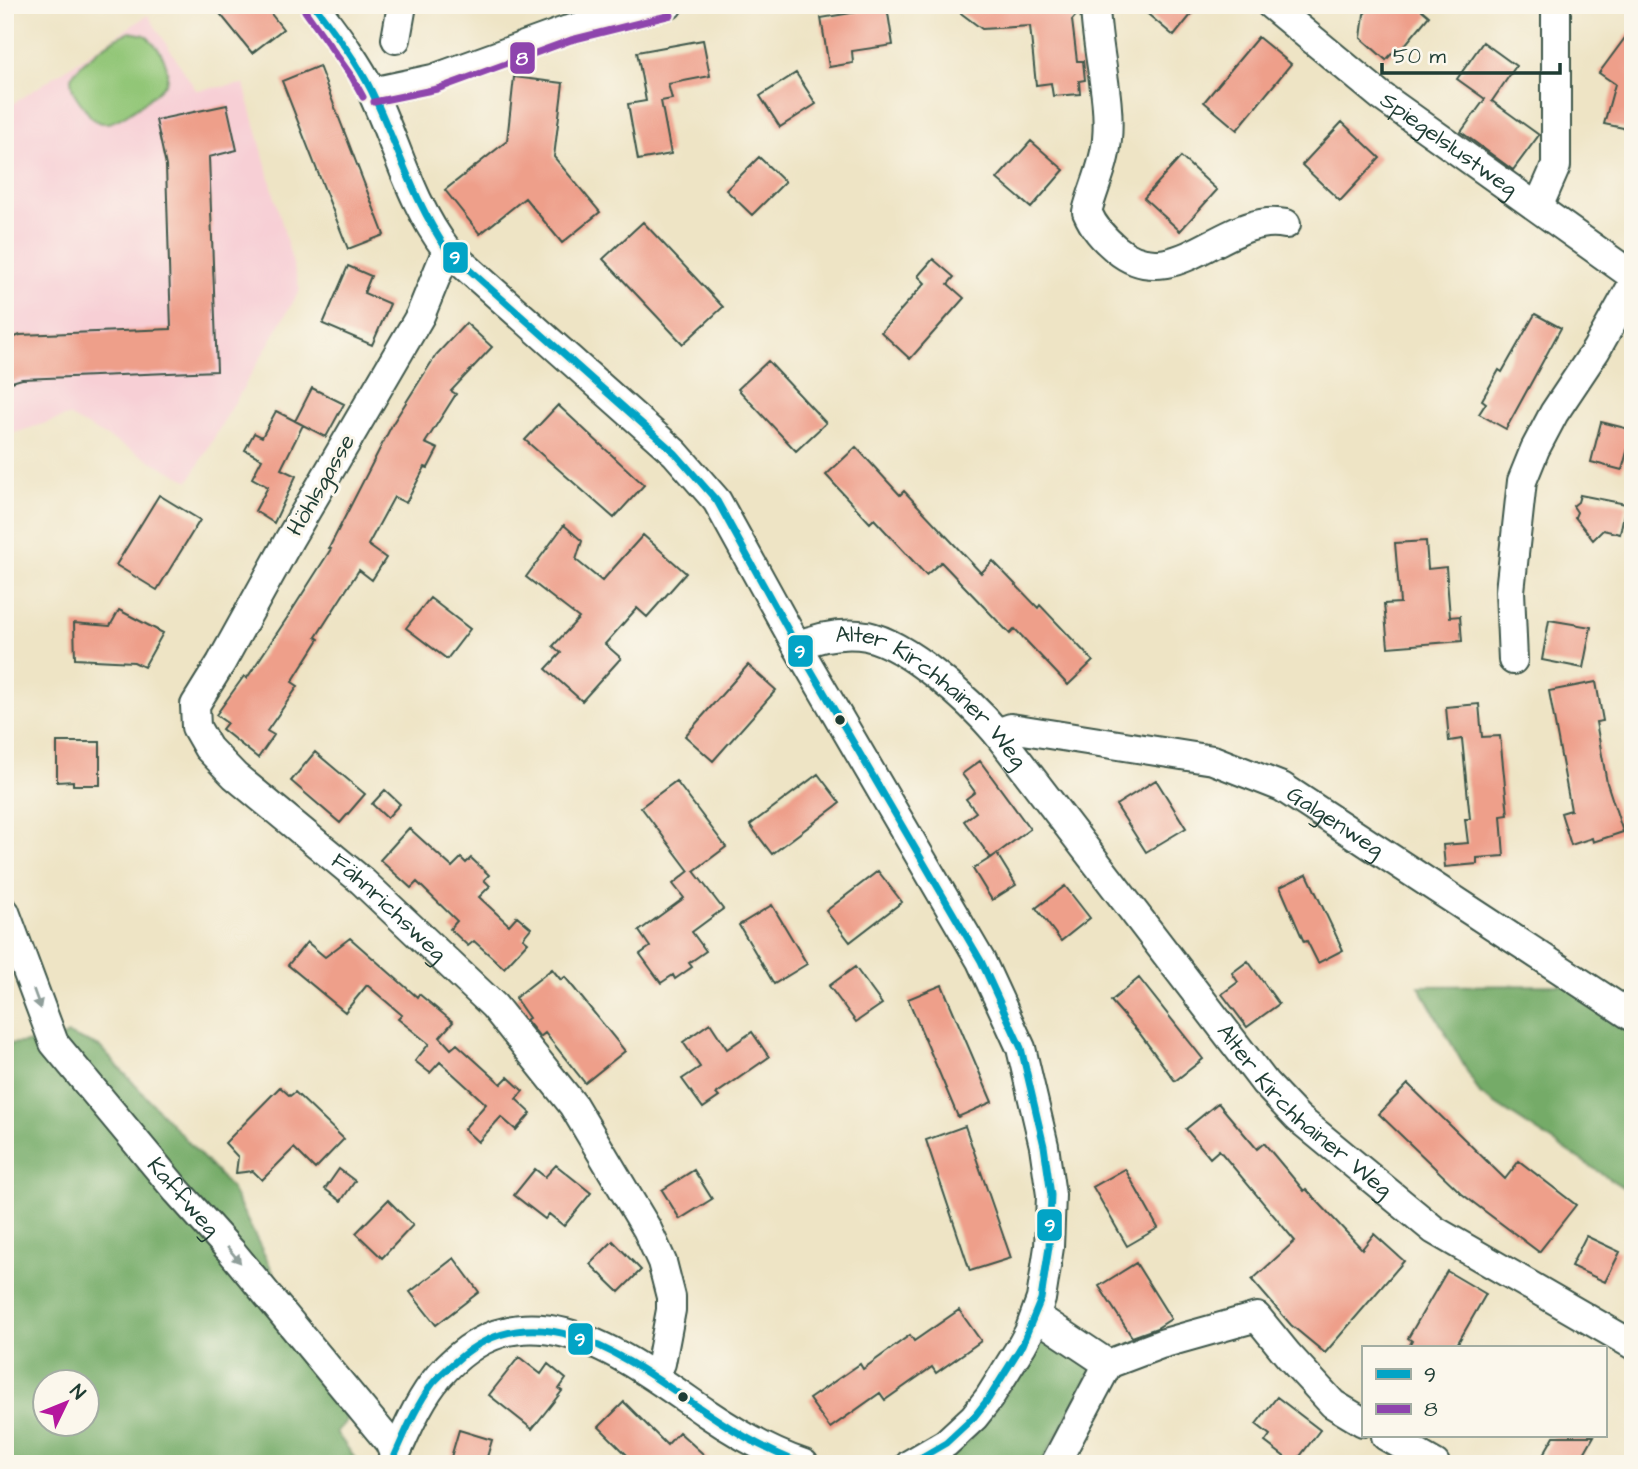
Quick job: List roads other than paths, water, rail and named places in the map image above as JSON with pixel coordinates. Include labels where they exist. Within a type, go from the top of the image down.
[{"type":"street","name":"Alter Kirchhainer Weg","points":[[314,5],[361,71],[419,208],[447,250],[675,453],[717,501],[797,646],[830,635],[866,636],[895,647],[977,709],[1265,1083],[1298,1118],[1434,1230],[1633,1345]]},
{"type":"street","points":[[396,39],[402,5]]},
{"type":"street","points":[[372,92],[433,79],[568,30],[668,5]]},
{"type":"street","points":[[1095,5],[1107,140],[1087,212],[1094,229],[1126,258],[1155,266],[1184,258],[1255,225],[1274,222],[1286,224]]},
{"type":"street","name":"Spiegelslustweg","points":[[1271,5],[1381,96],[1633,276]]},
{"type":"street","points":[[1538,207],[1556,166],[1556,5]]},
{"type":"street","name":"Höhlsgasse","points":[[194,719],[194,705],[221,663],[289,540],[420,316],[447,250]]},
{"type":"street","points":[[1513,660],[1510,591],[1522,481],[1554,414],[1633,284]]},
{"type":"street","points":[[797,646],[981,961],[1021,1048],[1044,1146],[1051,1195],[1046,1270],[1036,1316],[1006,1372],[974,1418],[946,1443],[910,1464]]},
{"type":"street","name":"Fähnrichsweg","points":[[194,719],[208,748],[235,776],[362,881],[494,1006],[573,1105],[647,1230],[662,1262],[671,1297],[671,1310],[661,1363],[655,1376]]},
{"type":"street","name":"Galgenweg","points":[[997,733],[1012,727],[1213,760],[1282,787],[1633,1017]]},
{"type":"street","name":"Kaffweg","points":[[5,912],[54,1043],[389,1442],[393,1461]]},
{"type":"street","points":[[1036,1316],[1108,1364]]},
{"type":"street","points":[[1055,1464],[1108,1364],[1161,1344],[1257,1317],[1333,1404],[1362,1421]]},
{"type":"street","points":[[393,1461],[413,1415],[440,1375],[461,1355],[496,1335],[528,1328],[568,1332],[604,1347],[655,1376],[751,1441],[804,1464]]},
{"type":"street","points":[[1390,1438],[1435,1464]]}]
